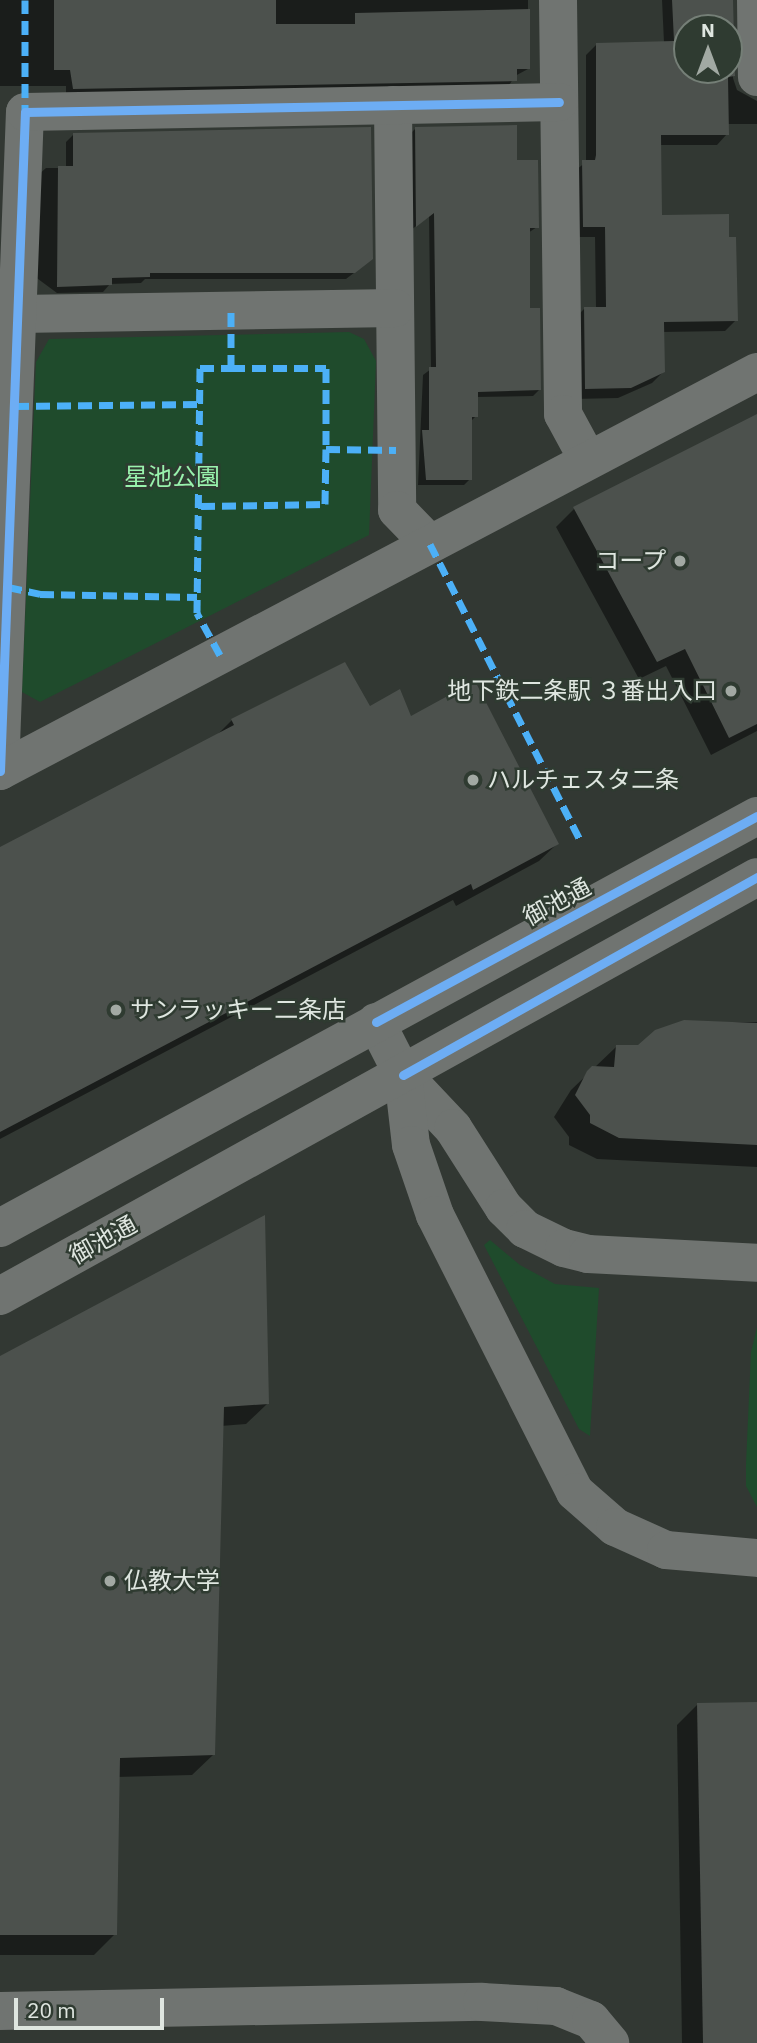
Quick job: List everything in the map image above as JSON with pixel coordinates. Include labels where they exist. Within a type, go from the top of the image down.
[{"type":"street","points":[[558,0],[563,414],[588,460]]},
{"type":"street","points":[[756,0],[757,77]]},
{"type":"street","points":[[559,102],[25,112],[12,137],[18,314],[8,359],[0,771],[757,372]]},
{"type":"street","points":[[393,105],[397,510],[430,544]]},
{"type":"street","points":[[18,314],[395,308]]},
{"type":"street","name":"御池通","points":[[0,1228],[757,816]]},
{"type":"street","name":"御池通","points":[[0,1296],[757,877]]},
{"type":"street","points":[[376,1022],[403,1075],[453,1128],[504,1208],[540,1237],[588,1254],[757,1263]]},
{"type":"street","points":[[403,1075],[411,1145],[435,1215],[575,1492],[615,1527],[666,1550],[757,1558]]},
{"type":"street","points":[[0,2011],[168,2026],[482,2002],[556,2006],[591,2020],[610,2043]]},
{"type":"green space","name":"星池公園","points":[[349,332],[364,339],[376,361],[369,535],[40,702],[22,692],[36,362],[49,339]]},
{"type":"green space","points":[[490,1240],[520,1265],[555,1284],[599,1288],[590,1436],[579,1429],[484,1245]]},
{"type":"green space","points":[[757,1327],[757,1507],[746,1486],[746,1464],[751,1352]]},
{"type":"building","points":[[54,0],[276,0],[276,24],[355,24],[355,13],[530,9],[530,69],[517,69],[517,81],[73,89],[70,70],[54,70]]},
{"type":"building","points":[[672,0],[733,0],[733,14],[673,14],[673,20]]},
{"type":"building","points":[[673,41],[673,84],[728,84],[729,135],[661,135],[662,215],[729,214],[729,237],[736,237],[738,321],[664,322],[665,372],[631,388],[585,389],[584,307],[606,307],[605,227],[583,227],[582,160],[595,160],[596,155],[596,43]]},
{"type":"building","points":[[517,125],[517,160],[538,160],[539,228],[530,228],[530,308],[540,308],[541,390],[478,392],[478,417],[472,417],[472,480],[426,480],[422,430],[429,430],[429,367],[436,367],[434,213],[416,227],[415,127]]},
{"type":"building","points":[[371,127],[373,259],[355,273],[150,273],[150,277],[112,278],[112,285],[57,287],[58,166],[73,166],[73,133]]},
{"type":"building","name":"コープ","points":[[757,414],[757,724],[729,738],[685,649],[657,662],[573,507]]},
{"type":"building","name":"サンラッキー二条店","points":[[345,662],[370,706],[400,689],[411,716],[475,681],[559,844],[473,890],[471,884],[0,1132],[0,847],[234,725],[231,719]]},
{"type":"building","points":[[684,1020],[757,1023],[757,1145],[619,1138],[590,1123],[590,1115],[575,1095],[587,1071],[592,1066],[614,1067],[616,1045],[638,1045],[655,1030]]},
{"type":"building","name":"仏教大学","points":[[265,1215],[269,1404],[224,1407],[215,1755],[120,1758],[117,1935],[0,1935],[0,1356]]},
{"type":"building","points":[[757,1702],[757,2043],[703,2043],[697,1703]]},
{"type":"marked path","points":[[25,0],[25,112]]},
{"type":"marked path","points":[[220,655],[197,613],[200,368],[231,368],[231,310]]},
{"type":"marked path","points":[[231,368],[326,368],[326,449]]},
{"type":"marked path","points":[[15,406],[200,404]]},
{"type":"marked path","points":[[201,506],[325,504],[326,449],[396,450]]},
{"type":"marked path","points":[[430,544],[581,842]]},
{"type":"marked path","points":[[8,587],[40,594],[197,597]]},
{"type":"cycle path","points":[[0,771],[25,112],[559,102]]},
{"type":"cycle path","points":[[376,1022],[757,816]]},
{"type":"cycle path","points":[[403,1075],[757,877]]},
{"type":"place","name":"コープ","points":[[680,561]]},
{"type":"place","name":"地下鉄二条駅 ３番出入口","points":[[731,691]]},
{"type":"place","name":"ハルチェスタ二条","points":[[473,780]]},
{"type":"place","name":"サンラッキー二条店","points":[[116,1010]]},
{"type":"place","name":"仏教大学","points":[[110,1581]]}]
